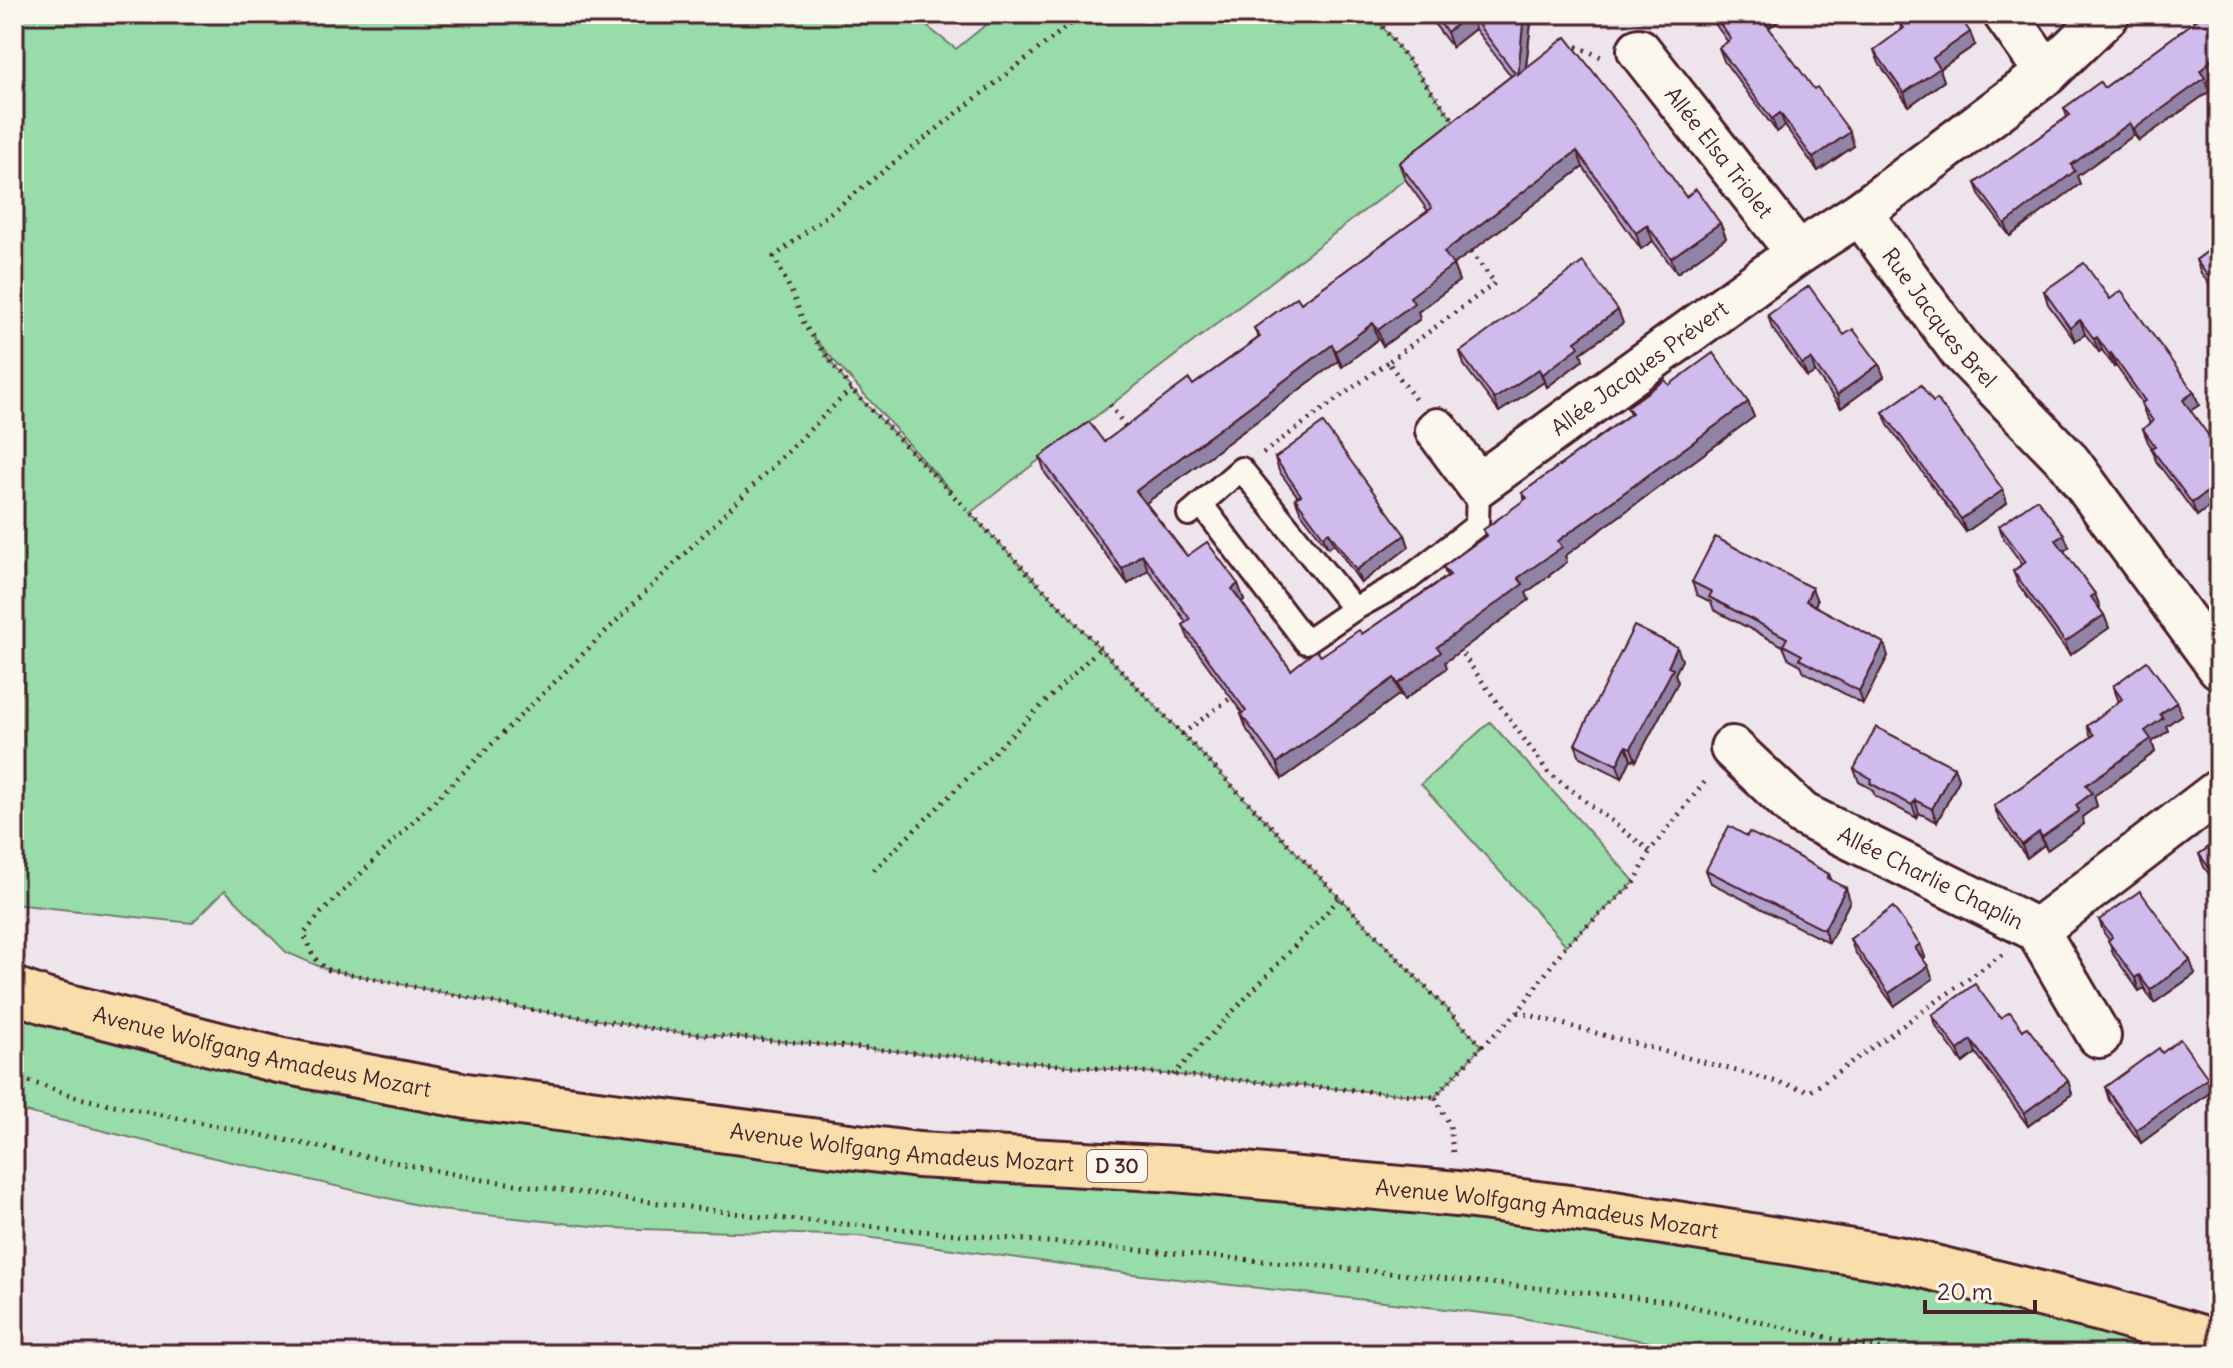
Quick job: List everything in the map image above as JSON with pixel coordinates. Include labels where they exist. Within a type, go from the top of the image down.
[{"type":"main road","name":"Avenue Wolfgang Amadeus Mozart","points":[[14,990],[45,1001],[278,1060],[466,1096],[918,1155],[1176,1169],[1457,1194],[1601,1212],[1902,1260],[2105,1310],[2219,1343]]},
{"type":"street","points":[[2005,14],[2047,73]]},
{"type":"street","points":[[1860,213],[2047,73],[2108,14]]},
{"type":"street","name":"Allée Elsa Triolet","points":[[1639,50],[1798,253]]},
{"type":"street","name":"Allée Jacques Prévert","points":[[1478,485],[1798,253],[1860,213]]},
{"type":"street","name":"Rue Jacques Brel","points":[[1860,213],[1961,351],[2069,462],[2219,667]]},
{"type":"street","points":[[1437,430],[1478,485]]},
{"type":"street","name":"Allée Charlie Chaplin","points":[[1732,748],[1802,814],[2037,930],[2099,1036]]},
{"type":"street","points":[[2037,930],[2219,791]]},
{"type":"lane","points":[[1354,609],[1241,469],[1195,509],[1306,642],[1354,609],[1408,579],[1477,525],[1478,485]]},
{"type":"path","points":[[1083,14],[774,257],[805,326],[851,389],[1482,1046]]},
{"type":"path","points":[[1373,14],[1461,130]]},
{"type":"path","points":[[1563,55],[1576,46],[1611,61],[1639,50]]},
{"type":"path","points":[[1241,469],[1495,283],[1460,238]]},
{"type":"path","points":[[1388,362],[1437,430]]},
{"type":"path","points":[[851,389],[319,915],[304,934],[313,956],[325,969],[515,1007],[674,1032],[1435,1097]]},
{"type":"path","points":[[1110,405],[1136,441]]},
{"type":"path","points":[[1455,643],[1548,772],[1650,851]]},
{"type":"path","points":[[874,870],[1100,648]]},
{"type":"path","points":[[1182,734],[1244,688]]},
{"type":"path","points":[[1435,1097],[1518,1012],[1566,945],[1635,882],[1650,851],[1732,748]]},
{"type":"path","points":[[1173,1075],[1340,898]]},
{"type":"path","points":[[1518,1012],[1811,1091],[2037,930]]},
{"type":"path","points":[[14,1076],[79,1098],[477,1179],[764,1217],[1320,1266],[1668,1301],[1900,1354]]},
{"type":"path","points":[[1435,1097],[1450,1126],[1457,1194]]},
{"type":"green space","points":[[14,14],[847,14],[862,18],[920,21],[956,49],[999,14],[1373,14],[1464,134],[970,513],[1482,1046],[1435,1097],[674,1032],[515,1007],[325,969],[286,952],[225,890],[192,923],[14,904]],"holes":[[[812,336],[951,491],[851,389]]]},
{"type":"green space","points":[[1490,722],[1635,882],[1566,945],[1421,784]]},
{"type":"green space","points":[[14,982],[278,1060],[1601,1212],[2219,1354],[1712,1354],[1517,1317],[1133,1274],[858,1236],[610,1228],[439,1210],[14,1109]]},
{"type":"building","points":[[1433,14],[1469,14],[1447,32]]},
{"type":"building","points":[[1470,14],[1524,14],[1518,74],[1566,37],[1686,197],[1696,189],[1720,223],[1671,258],[1647,225],[1636,233],[1577,151],[1444,252],[1453,265],[1410,297],[1414,303],[1378,330],[1373,323],[1336,351],[1332,345],[1136,491],[1187,556],[1207,542],[1238,584],[1232,589],[1291,670],[1316,650],[1321,656],[1359,630],[1362,634],[1450,575],[1443,567],[1487,535],[1483,530],[1527,498],[1522,493],[1632,413],[1627,407],[1665,380],[1669,385],[1713,353],[1748,402],[1558,541],[1562,547],[1518,578],[1523,584],[1437,647],[1441,652],[1398,684],[1394,678],[1277,763],[1241,714],[1246,711],[1183,625],[1190,619],[1142,554],[1122,569],[1040,457],[1089,422],[1104,442],[1189,379],[1193,385],[1260,337],[1254,328],[1297,297],[1301,303],[1432,208],[1399,163],[1515,73]]},
{"type":"building","points":[[1713,14],[1765,14],[1761,17],[1850,132],[1813,158],[1780,113],[1772,119],[1719,48],[1731,39]]},
{"type":"building","points":[[1905,14],[1958,14],[1970,32],[1933,58],[1940,68],[1904,93],[1874,50],[1904,28],[1898,19]]},
{"type":"building","points":[[2193,14],[2219,14],[2219,52],[2200,71],[2205,78],[2134,129],[2130,123],[2071,165],[2075,171],[2005,224],[1975,183],[2070,115],[2064,108],[2100,82],[2104,88],[2198,19]]},
{"type":"building","points":[[2219,243],[2219,291],[2196,260]]},
{"type":"building","points":[[1583,262],[1618,310],[1575,341],[1579,347],[1543,374],[1539,369],[1494,399],[1460,352]]},
{"type":"building","points":[[2084,263],[2110,299],[2121,291],[2194,392],[2183,400],[2219,450],[2219,483],[2192,503],[2151,448],[2155,446],[2143,429],[2153,421],[2141,403],[2145,401],[2097,337],[2094,339],[2080,320],[2070,328],[2044,291]]},
{"type":"building","points":[[1809,286],[1844,335],[1853,329],[1879,364],[1837,395],[1811,359],[1802,364],[1768,315]]},
{"type":"building","points":[[1921,385],[1933,402],[1937,399],[2003,490],[1961,519],[1883,412]]},
{"type":"building","points":[[1323,423],[1405,535],[1356,570],[1329,532],[1323,536],[1295,498],[1301,495],[1275,458]]},
{"type":"building","points":[[2037,499],[2064,534],[2056,540],[2095,594],[2091,597],[2104,615],[2065,642],[2013,571],[2026,562],[1999,526]]},
{"type":"building","points":[[1715,537],[1812,588],[1806,601],[1884,643],[1859,691],[1799,659],[1802,655],[1783,645],[1787,638],[1709,597],[1712,592],[1692,582]]},
{"type":"building","points":[[1634,626],[1677,647],[1668,667],[1673,669],[1631,748],[1626,746],[1617,765],[1575,744]]},
{"type":"building","points":[[2147,661],[2177,702],[2160,714],[2163,718],[2145,731],[2151,739],[2086,785],[2092,793],[2076,805],[2079,811],[2042,837],[2039,832],[2022,845],[1994,806],[2094,735],[2087,726],[2122,699],[2113,686]]},
{"type":"building","points":[[1876,727],[1954,767],[1932,809],[1915,800],[1912,805],[1890,794],[1854,769]]},
{"type":"building","points":[[1729,826],[1747,836],[1749,832],[1791,853],[1829,874],[1827,878],[1846,888],[1824,930],[1706,870]]},
{"type":"building","points":[[2219,832],[2219,881],[2199,854],[2218,841],[2214,836]]},
{"type":"building","points":[[2140,891],[2190,960],[2150,990],[2139,975],[2135,978],[2108,941],[2112,937],[2099,920]]},
{"type":"building","points":[[1893,907],[1920,944],[1915,948],[1928,966],[1889,993],[1850,939]]},
{"type":"building","points":[[1975,984],[2000,1018],[2010,1012],[2023,1030],[2027,1027],[2068,1081],[2024,1113],[1971,1040],[1958,1050],[1932,1015]]},
{"type":"building","points":[[2180,1039],[2208,1078],[2136,1130],[2105,1087],[2159,1048],[2162,1053]]}]
